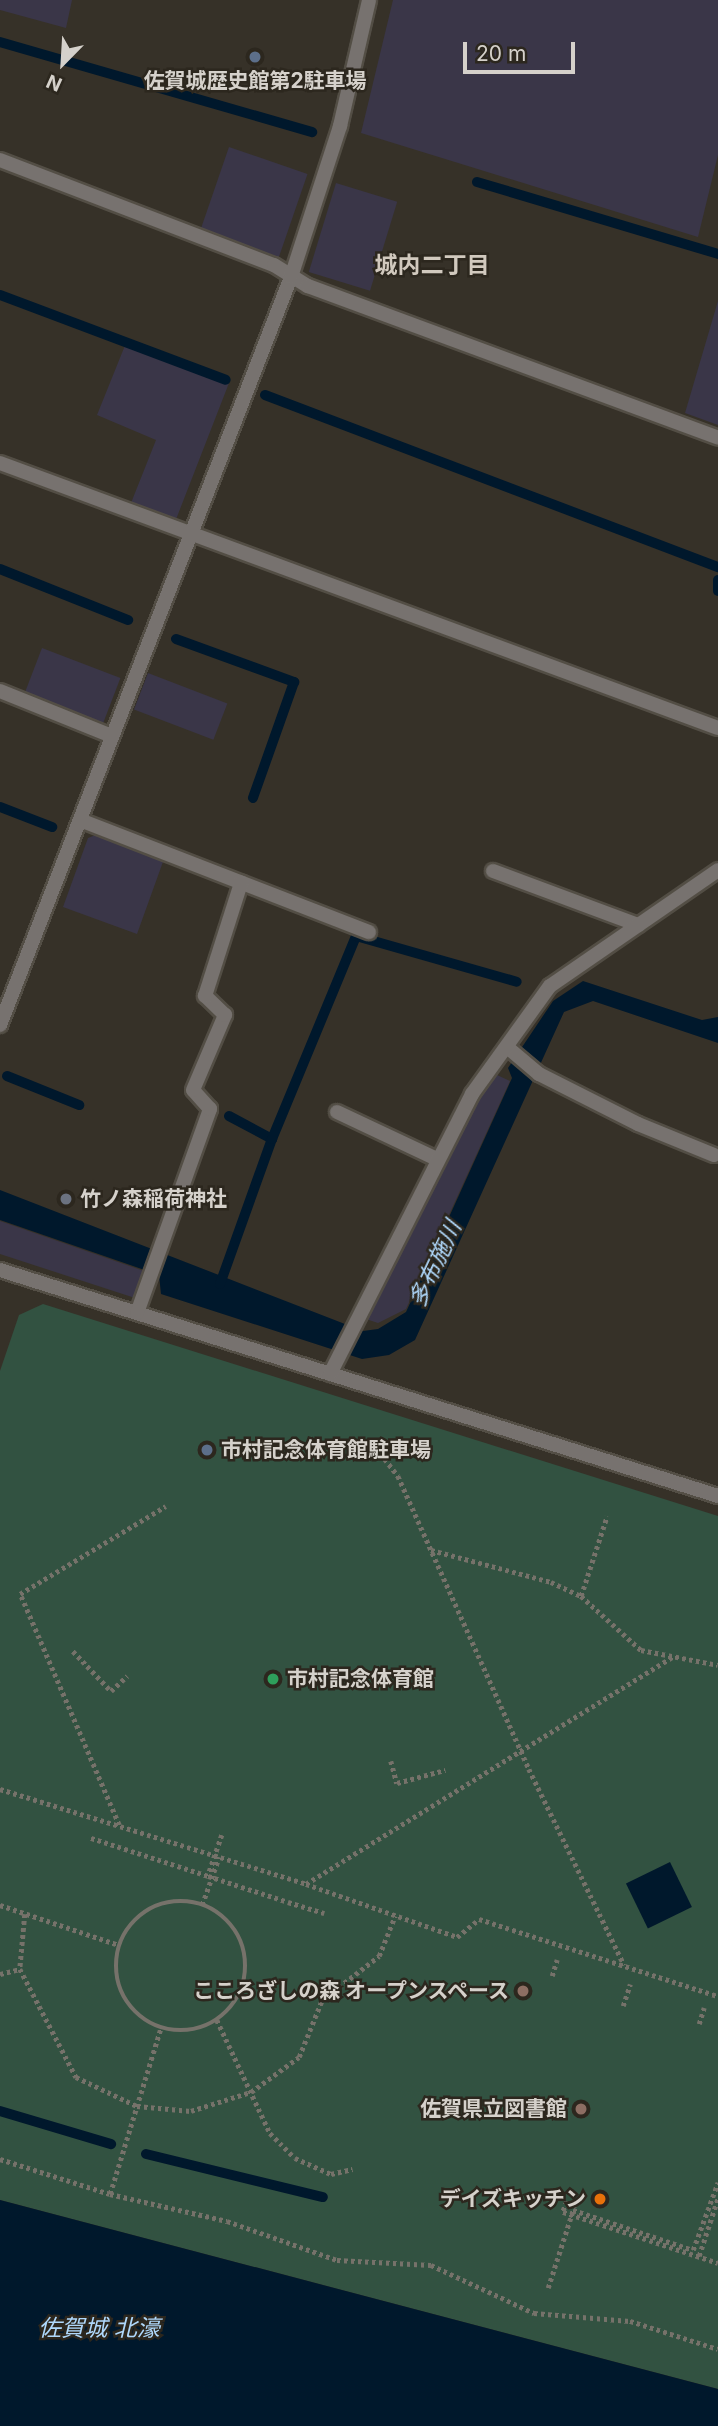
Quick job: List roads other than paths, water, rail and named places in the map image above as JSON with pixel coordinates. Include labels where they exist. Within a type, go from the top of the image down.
[{"type":"street","points":[[0,1025],[290,277],[340,126],[369,0]]},
{"type":"street","points":[[0,160],[274,265],[290,277],[718,438]]},
{"type":"street","points":[[0,463],[718,728]]},
{"type":"street","points":[[0,691],[112,736]]},
{"type":"street","points":[[80,820],[369,932]]},
{"type":"street","points":[[330,1374],[472,1094],[550,986],[718,870]]},
{"type":"street","points":[[493,871],[638,925]]},
{"type":"street","points":[[137,1313],[210,1109],[193,1090],[225,1014],[205,996],[241,883]]},
{"type":"street","points":[[506,1047],[539,1074],[638,1124],[714,1155]]},
{"type":"street","points":[[337,1112],[437,1159]]},
{"type":"street","points":[[0,1270],[718,1496]]},
{"type":"water","name":"多布施川","points":[[583,981],[702,1020],[718,1017],[718,1043],[593,1001],[564,1012],[415,1340],[389,1355],[362,1359],[161,1294],[159,1275],[0,1220],[0,1190],[363,1331],[378,1329],[406,1312],[512,1078],[508,1068],[553,1001]]},
{"type":"water","points":[[670,1862],[692,1907],[648,1928],[626,1883]]},
{"type":"water","name":"佐賀城 北濠","points":[[0,2200],[718,2389],[718,2426],[0,2426]]},
{"type":"waterway","points":[[0,42],[312,132]]},
{"type":"waterway","points":[[477,182],[718,254]]},
{"type":"waterway","points":[[0,295],[226,380]]},
{"type":"waterway","points":[[265,395],[718,567]]},
{"type":"waterway","points":[[0,569],[128,620]]},
{"type":"waterway","points":[[718,580],[718,591]]},
{"type":"waterway","points":[[176,639],[294,682],[253,798]]},
{"type":"waterway","points":[[0,807],[52,827]]},
{"type":"waterway","points":[[220,1284],[272,1139],[356,936],[517,982]]},
{"type":"waterway","points":[[7,1076],[79,1105]]},
{"type":"waterway","points":[[229,1116],[272,1139]]},
{"type":"waterway","points":[[0,2111],[111,2144]]},
{"type":"waterway","points":[[146,2154],[323,2197]]},
{"type":"place","name":"佐賀城歴史館第2駐車場","points":[[255,57]]},
{"type":"place","name":"竹ノ森稲荷神社","points":[[66,1199]]},
{"type":"place","name":"市村記念体育館駐車場","points":[[207,1450]]},
{"type":"place","name":"市村記念体育館","points":[[273,1679]]},
{"type":"place","name":"こころざしの森 オープンスペース","points":[[523,1991]]},
{"type":"place","name":"佐賀県立図書館","points":[[581,2109]]},
{"type":"place","name":"デイズキッチン","points":[[600,2199]]},
{"type":"district","name":"城内二丁目","points":[[432,265]]}]
